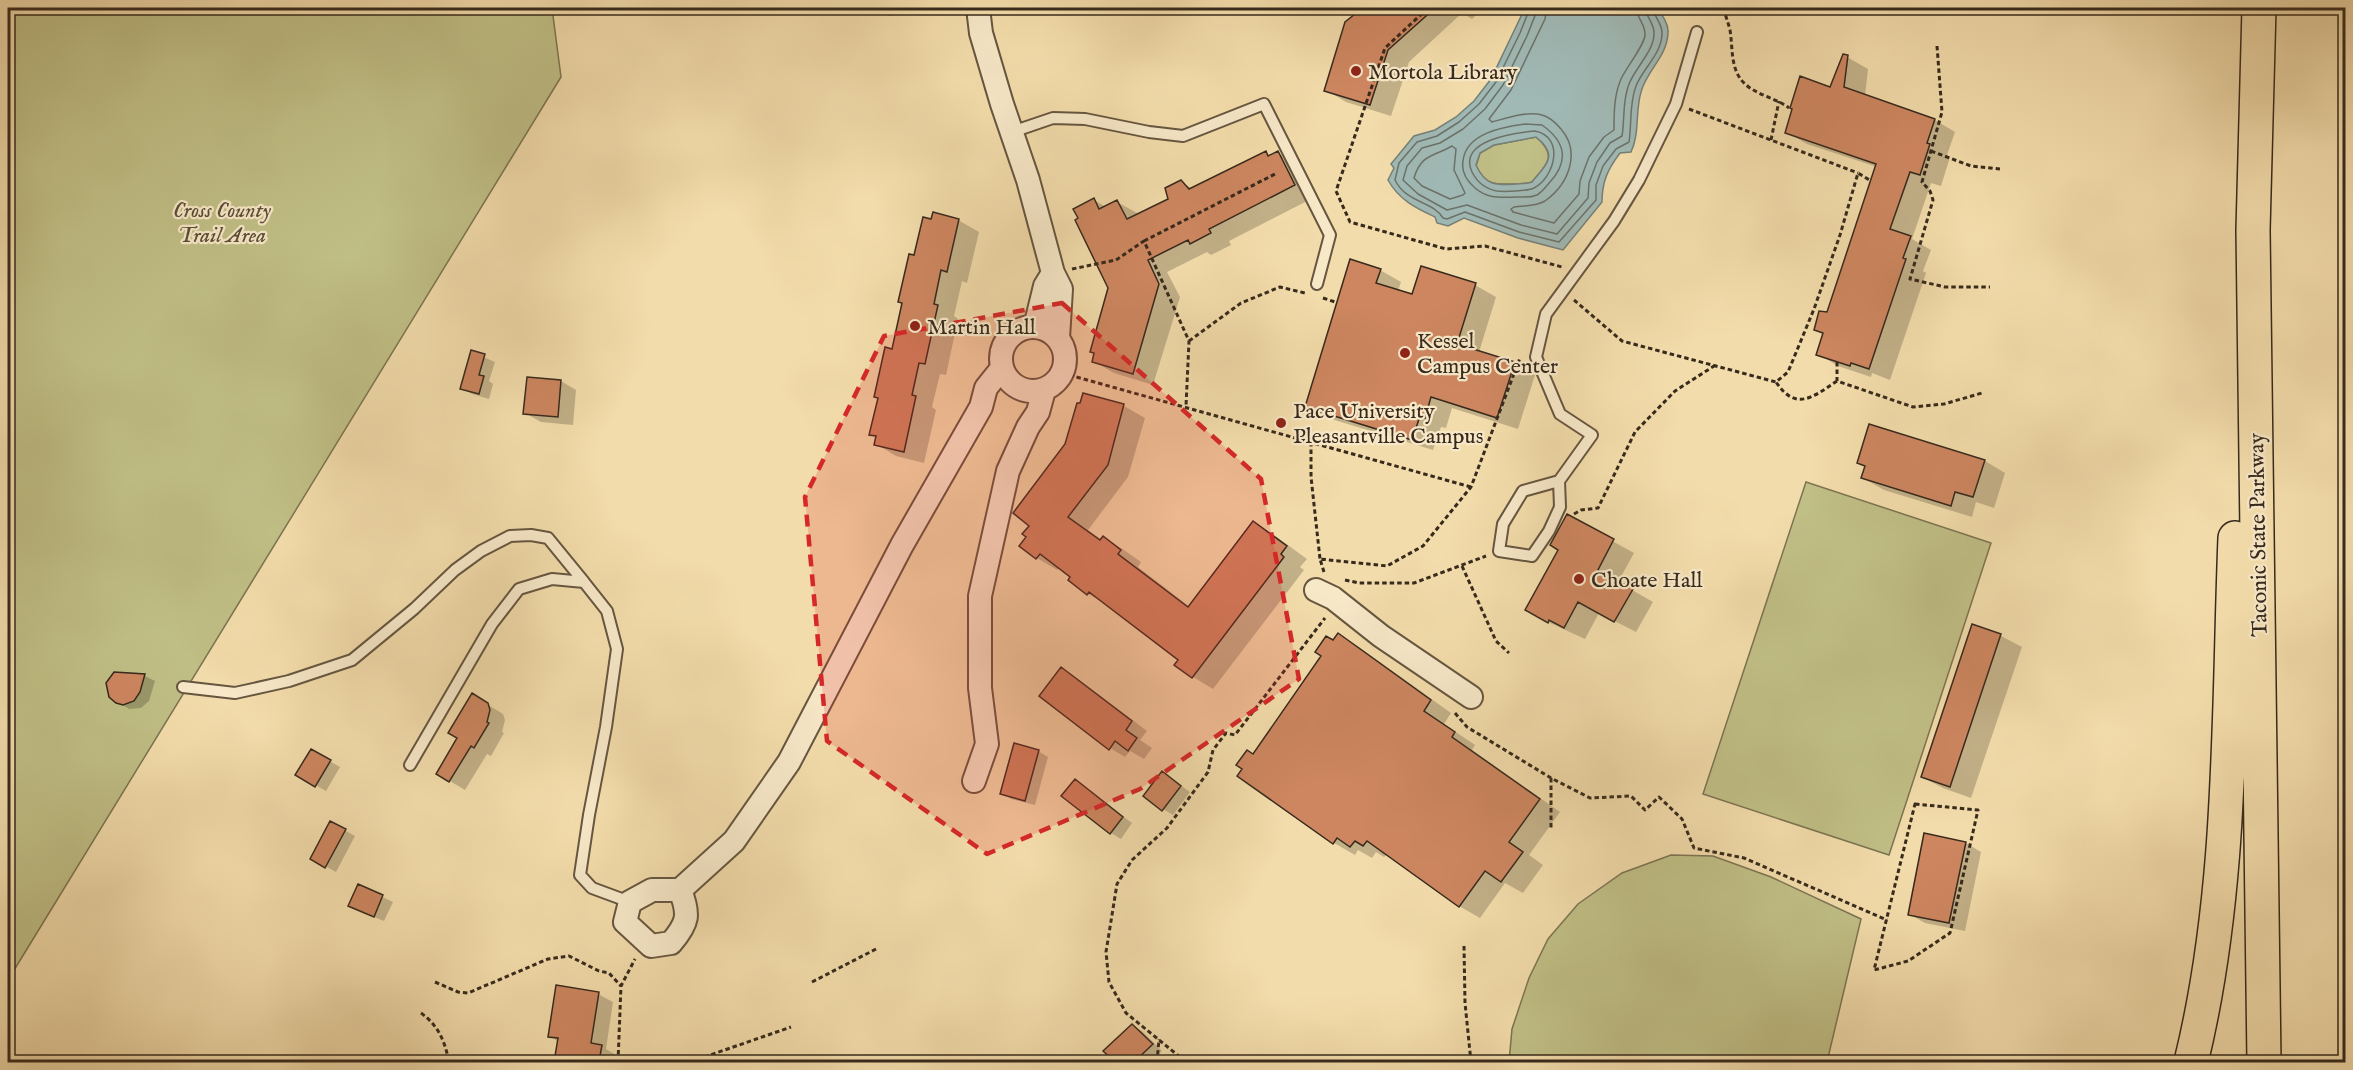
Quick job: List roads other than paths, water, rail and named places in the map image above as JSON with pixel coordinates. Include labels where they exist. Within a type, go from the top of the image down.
[{"type":"highway","name":"Taconic State Parkway","points":[[2259,8],[2254,174],[2254,297],[2264,1062]]},
{"type":"highway","points":[[2191,1062],[2210,969],[2221,862],[2233,643],[2238,468],[2242,400],[2254,297]]},
{"type":"street","points":[[978,8],[981,33],[1028,180],[1053,273],[1061,290],[1058,339]]},
{"type":"street","points":[[1035,327],[1045,286],[1053,273]]},
{"type":"street","points":[[680,890],[687,908],[684,927],[671,943],[651,946],[644,942],[626,922],[630,903],[652,890],[680,890],[734,841],[789,762],[902,545],[981,407],[1022,384],[1058,380],[1062,373],[1065,355],[1058,339],[1051,333],[1035,327],[1016,332],[1003,348],[1022,384],[1022,408],[1028,427],[1008,471],[980,596],[980,688],[987,744],[974,781]]},
{"type":"street","points":[[1323,587],[1381,636],[1471,698]]},
{"type":"lane","points":[[1559,481],[1523,491],[1503,524],[1500,551],[1532,556],[1549,531],[1560,507],[1559,481],[1592,435],[1560,414],[1536,357],[1546,314],[1614,221],[1639,180],[1676,104],[1697,32]]},
{"type":"lane","points":[[1012,132],[1053,118],[1085,119],[1149,132],[1183,136],[1264,104],[1330,235],[1317,284]]},
{"type":"lane","points":[[183,687],[235,693],[289,681],[352,660],[414,609],[455,570],[481,551],[510,536],[531,535],[548,538],[607,611],[617,649],[580,875],[592,888],[630,903]]},
{"type":"lane","points":[[410,765],[492,624],[519,589],[552,579],[584,582]]},
{"type":"water","points":[[1525,8],[1657,8],[1666,23],[1667,42],[1641,92],[1636,137],[1631,152],[1620,153],[1609,170],[1602,202],[1563,250],[1518,238],[1464,218],[1448,226],[1437,223],[1435,217],[1415,207],[1397,193],[1388,180],[1394,168],[1391,164],[1414,136],[1435,130],[1456,117],[1474,101],[1491,79]],"holes":[[[1536,137],[1543,143],[1549,154],[1548,160],[1530,183],[1504,185],[1493,183],[1484,177],[1476,165],[1480,153],[1494,145]]]},
{"type":"place","name":"Mortola Library","points":[[1356,71]]},
{"type":"place","name":"Martin Hall","points":[[915,326]]},
{"type":"place","name":"Kessel Campus Center","points":[[1405,353]]},
{"type":"place","name":"Pace University Pleasantville Campus","points":[[1281,423]]},
{"type":"place","name":"Choate Hall","points":[[1579,579]]},
{"type":"park label","name":"Cross County Trail Area","points":[[222,222]]}]
